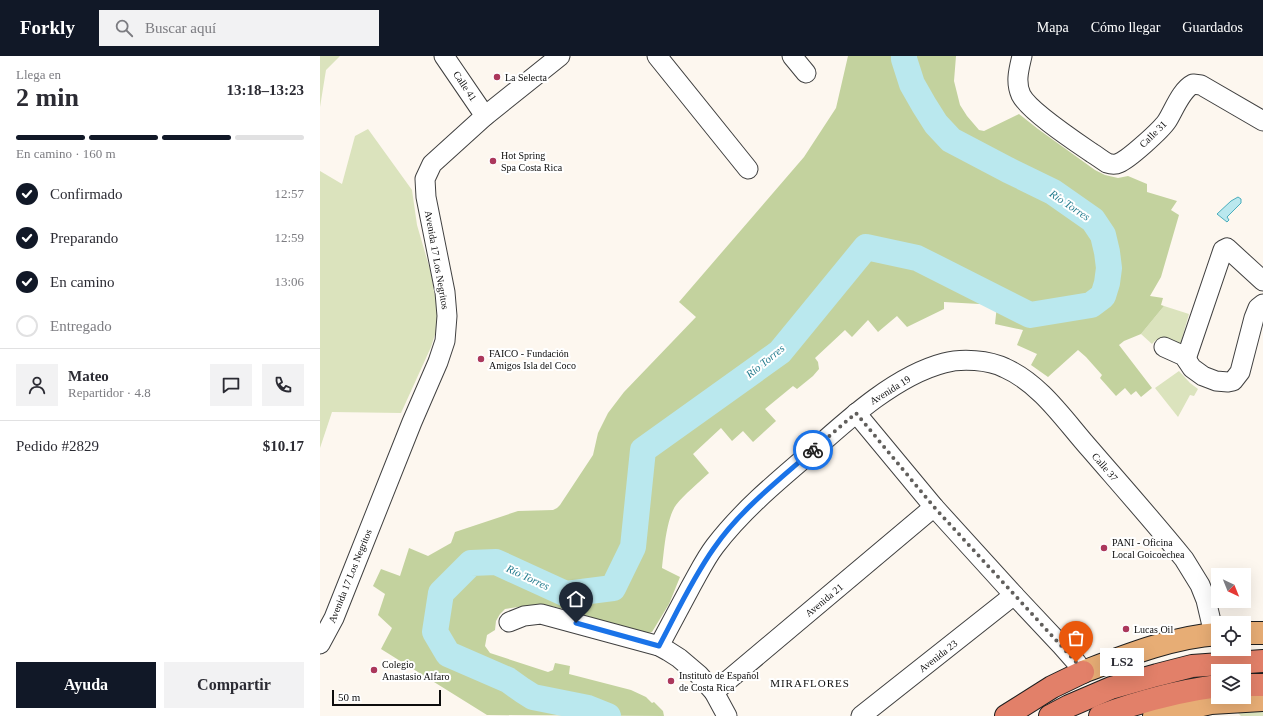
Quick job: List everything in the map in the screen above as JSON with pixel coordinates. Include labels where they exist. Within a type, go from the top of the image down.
[{"type":"highway","points":[[1050,716],[1111,688],[1192,666],[1263,661]]},
{"type":"highway","points":[[1006,716],[1052,687],[1083,672]]},
{"type":"highway","points":[[1251,685],[1263,685]]},
{"type":"highway","points":[[1100,716],[1121,708],[1171,694],[1211,687]]},
{"type":"main road","points":[[1251,633],[1263,633]]},
{"type":"main road","points":[[1083,672],[1139,650],[1211,635]]},
{"type":"main road","points":[[1154,716],[1211,702],[1263,700]]},
{"type":"street","name":"Calle 41","points":[[444,56],[485,116]]},
{"type":"street","points":[[537,75],[551,56]]},
{"type":"street","name":"Avenida 17 Los Negritos","points":[[320,644],[334,618],[412,422],[438,362],[445,341],[447,316],[445,292],[426,197],[425,179],[432,164],[485,116],[560,56]]},
{"type":"street","points":[[657,56],[748,168]]},
{"type":"street","points":[[792,56],[806,73]]},
{"type":"street","name":"Calle 31","points":[[1022,56],[1018,74],[1019,87],[1023,99],[1036,112],[1060,131],[1108,164],[1119,163],[1134,152],[1163,126],[1186,89],[1193,84],[1201,85],[1263,121]]},
{"type":"street","points":[[1187,360],[1187,356],[1223,250],[1228,248],[1263,281]]},
{"type":"street","points":[[1164,347],[1181,354],[1192,368],[1203,376],[1216,381],[1233,381],[1240,372],[1254,318],[1258,308],[1263,304]]},
{"type":"street","name":"Calle 37","points":[[945,362],[986,361],[1005,367],[1022,377],[1048,401],[1184,559],[1200,585],[1211,617]]},
{"type":"street","name":"Avenida 19","points":[[659,646],[699,572],[714,548],[734,522],[758,498],[856,413],[905,380],[924,370],[945,362]]},
{"type":"street","points":[[856,413],[934,507],[1061,645],[1083,672]]},
{"type":"street","name":"Avenida 21","points":[[714,692],[934,507]]},
{"type":"street","name":"Avenida 23","points":[[862,716],[1014,595]]},
{"type":"street","points":[[509,622],[524,616],[541,614],[659,646],[679,658],[699,675],[714,692],[727,716]]},
{"type":"green space","points":[[320,56],[340,56],[326,70],[320,107]]},
{"type":"green space","points":[[848,56],[956,56],[954,81],[960,105],[979,130],[984,131],[1019,114],[1095,170],[1105,175],[1118,178],[1128,176],[1147,184],[1147,192],[1177,201],[1171,210],[1179,215],[1161,277],[1150,296],[1163,298],[1161,305],[1164,306],[1141,334],[1124,341],[1119,345],[1152,388],[1141,397],[1136,391],[1131,395],[1125,388],[1116,396],[1100,378],[1102,375],[1078,350],[1048,377],[1031,365],[1037,354],[1017,345],[1023,330],[995,324],[997,305],[944,302],[944,309],[907,327],[897,316],[878,332],[868,320],[852,337],[845,330],[815,358],[818,362],[819,369],[813,376],[797,389],[793,386],[765,409],[776,421],[753,442],[743,431],[732,441],[721,428],[693,454],[709,473],[679,501],[670,518],[662,568],[680,577],[669,604],[652,632],[648,633],[551,606],[531,605],[505,609],[496,621],[495,630],[487,635],[485,646],[490,653],[548,672],[553,670],[555,663],[570,666],[569,674],[631,690],[646,697],[652,703],[654,702],[663,711],[664,716],[487,715],[381,649],[392,628],[378,615],[385,594],[373,586],[381,569],[400,576],[409,548],[428,556],[451,543],[455,532],[518,511],[553,510],[560,505],[593,455],[598,433],[608,413],[624,392],[696,317],[679,302],[804,157],[836,108]]},
{"type":"green space","points":[[368,129],[412,190],[417,225],[431,273],[438,313],[437,328],[431,347],[401,413],[332,412],[320,448],[320,171],[342,184],[355,136]]},
{"type":"green space","points":[[1164,306],[1189,314],[1180,345],[1165,339],[1158,339],[1152,344],[1141,334]]},
{"type":"green space","points":[[1179,371],[1198,389],[1194,396],[1190,395],[1178,417],[1155,388]]},
{"type":"green space","points":[[1263,705],[1263,716],[1241,716],[1237,712]]},
{"type":"water","points":[[1238,197],[1241,199],[1241,203],[1227,217],[1229,220],[1227,222],[1217,214],[1231,201]]},
{"type":"waterway","name":"Río Torres","points":[[608,716],[588,708],[533,697],[508,680],[448,654],[435,632],[441,593],[471,563],[496,562],[566,594],[613,588],[633,547],[643,450],[780,352],[866,247],[917,258],[1030,315],[1091,305],[1103,296],[1109,268],[1107,252],[1103,235],[1093,220],[1053,192],[951,140],[936,124],[912,84],[904,56]]},
{"type":"way so far","points":[[813,450],[856,413],[934,507],[1076,662]]},
{"type":"place","name":"La Selecta","points":[[497,77]]},
{"type":"place","name":"Hot Spring Spa Costa Rica","points":[[493,161]]},
{"type":"place","name":"FAICO - Fundación Amigos Isla del Coco","points":[[481,359]]},
{"type":"place","name":"PANI - Oficina Local Goicoechea","points":[[1104,548]]},
{"type":"place","name":"Lucas Oil","points":[[1126,629]]},
{"type":"place","name":"LS2","points":[[1076,662]]},
{"type":"place","name":"Colegio Anastasio Alfaro","points":[[374,670]]},
{"type":"place","name":"Instituto de Español de Costa Rica","points":[[671,681]]},
{"type":"district","name":"MIRAFLORES","points":[[810,683]]},
{"type":"route","points":[[576,623],[659,646],[699,572],[714,548],[734,522],[758,498],[813,450]]}]
